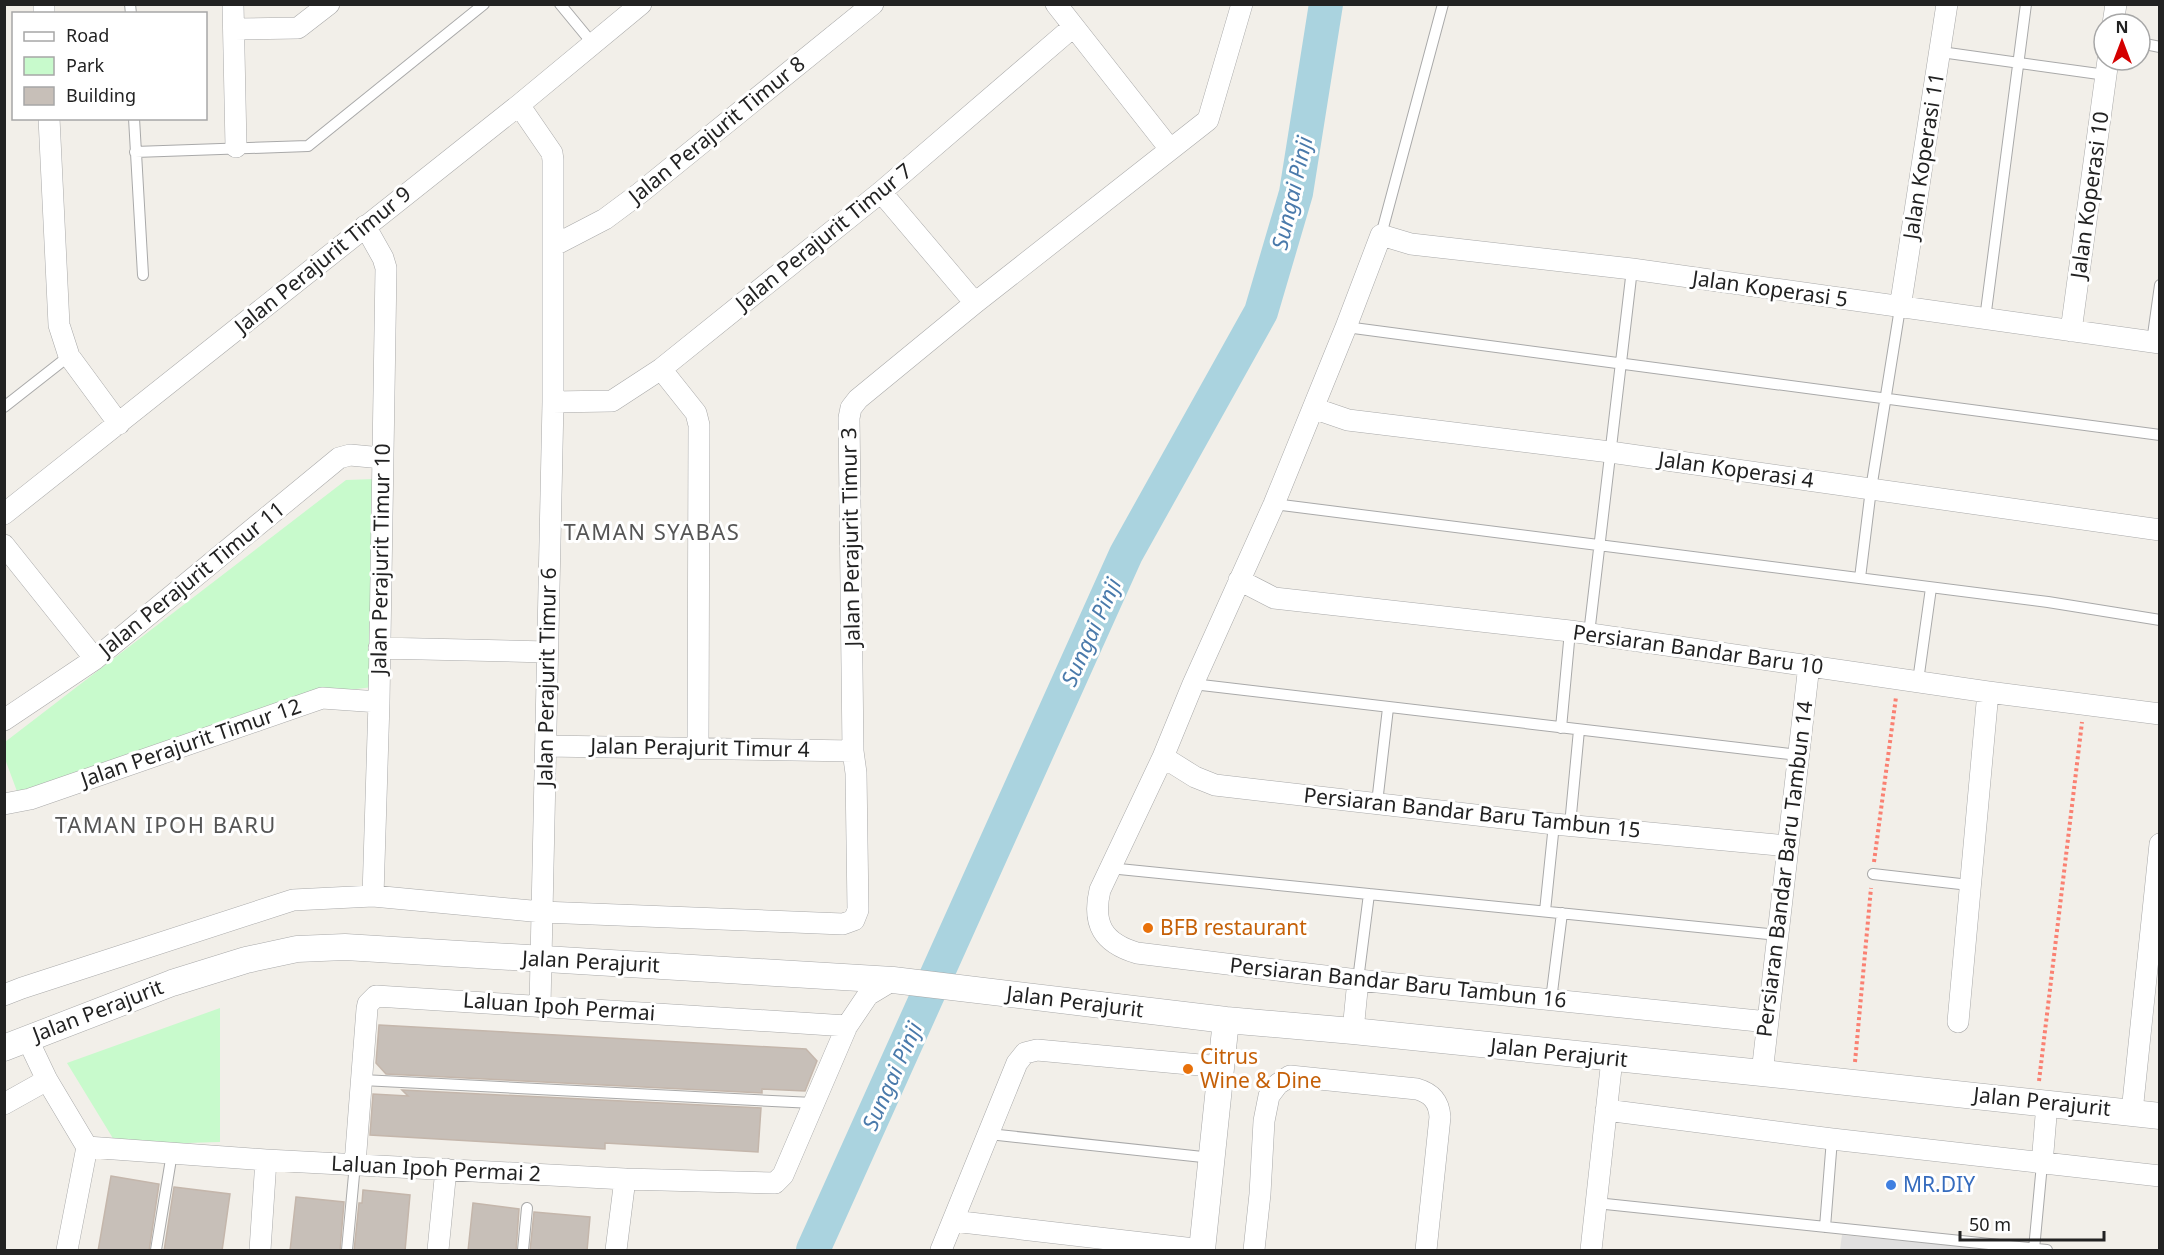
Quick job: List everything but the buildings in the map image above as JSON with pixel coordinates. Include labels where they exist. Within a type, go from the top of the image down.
[{"type":"street","points":[[233,4],[236,147]]},
{"type":"street","points":[[234,29],[298,28],[330,4]]},
{"type":"street","name":"Jalan Perajurit Timur 9","points":[[4,514],[519,105],[640,4]]},
{"type":"street","points":[[1056,4],[1170,149]]},
{"type":"street","name":"Jalan Perajurit Timur 3","points":[[542,912],[843,924],[854,920],[858,910],[856,773],[853,751],[850,413],[858,399],[975,303],[1208,120],[1242,4]]},
{"type":"street","name":"Jalan Koperasi 11","points":[[1899,308],[1947,4]]},
{"type":"street","name":"Jalan Perajurit Timur 8","points":[[553,246],[605,219],[640,193],[871,5]]},
{"type":"street","name":"Jalan Perajurit Timur 7","points":[[553,402],[612,401],[662,369],[881,192],[1073,27]]},
{"type":"street","name":"Jalan Koperasi 10","points":[[2071,331],[2106,72]]},
{"type":"street","name":"Jalan Perajurit Timur 6","points":[[519,105],[553,156],[553,402],[540,1006]]},
{"type":"street","points":[[49,120],[59,325],[69,356],[119,424]]},
{"type":"street","points":[[881,192],[975,303]]},
{"type":"street","name":"Jalan Perajurit Timur 10","points":[[365,226],[386,268],[379,702],[373,896]]},
{"type":"street","name":"Jalan Koperasi 5","points":[[1381,235],[1411,244],[1632,269],[2156,342]]},
{"type":"street","name":"Persiaran Bandar Baru Tambun 16","points":[[1381,235],[1274,504],[1193,684],[1163,757],[1109,867],[1096,907],[1099,923],[1107,938],[1120,948],[1137,953],[1358,980],[1767,1022]]},
{"type":"street","points":[[662,369],[696,413],[699,425],[698,748]]},
{"type":"street","name":"Jalan Koperasi 4","points":[[1313,408],[1348,420],[1610,452],[2160,530]]},
{"type":"street","name":"Jalan Perajurit Timur 11","points":[[4,720],[94,659],[339,458],[350,455],[382,458]]},
{"type":"street","points":[[4,545],[94,659]]},
{"type":"street","name":"Persiaran Bandar Baru 10","points":[[1239,580],[1274,598],[1579,632],[1988,692],[2160,714]]},
{"type":"street","points":[[379,648],[547,652]]},
{"type":"street","name":"Persiaran Bandar Baru Tambun 14","points":[[1762,1073],[1809,665]]},
{"type":"street","points":[[1958,1022],[1988,692]]},
{"type":"street","name":"Jalan Perajurit Timur 12","points":[[4,804],[30,799],[322,698],[379,702]]},
{"type":"street","name":"Jalan Perajurit Timur 4","points":[[546,746],[853,751]]},
{"type":"street","name":"Persiaran Bandar Baru Tambun 15","points":[[1163,757],[1195,777],[1215,784],[1562,824],[1788,846]]},
{"type":"street","points":[[2132,1112],[2156,907],[2160,844]]},
{"type":"street","points":[[4,995],[293,900],[373,896],[542,912]]},
{"type":"street","name":"Jalan Perajurit","points":[[16,1043],[172,982],[246,960],[297,950],[345,947],[893,980],[1226,1020],[1762,1073],[2160,1116]]},
{"type":"street","points":[[813,1103],[847,1026],[868,995],[893,980]]},
{"type":"street","points":[[1353,1031],[1358,980]]},
{"type":"street","name":"Laluan Ipoh Permai","points":[[355,1164],[367,1009],[368,1004],[376,996],[847,1026]]},
{"type":"street","points":[[953,1221],[1202,1250],[1226,1020]]},
{"type":"street","points":[[16,1043],[47,1080],[87,1148],[67,1251]]},
{"type":"street","points":[[941,1251],[1017,1063],[1025,1053],[1031,1050],[1222,1067]]},
{"type":"street","points":[[1591,1251],[1612,1059]]},
{"type":"street","points":[[1254,1251],[1264,1121],[1269,1096],[1278,1084],[1290,1076],[1417,1089],[1431,1095],[1436,1101],[1440,1117],[1426,1251]]},
{"type":"street","points":[[4,1104],[47,1080]]},
{"type":"street","name":"Laluan Ipoh Permai 2","points":[[87,1148],[625,1179],[769,1184],[775,1183],[783,1175],[813,1103]]},
{"type":"street","points":[[2042,1103],[2042,1164]]},
{"type":"street","points":[[1606,1110],[1832,1139],[2160,1176]]},
{"type":"street","points":[[260,1251],[266,1160]]},
{"type":"street","points":[[438,1251],[446,1169]]},
{"type":"street","points":[[616,1251],[625,1179]]},
{"type":"lane","points":[[135,152],[308,146],[484,4]]},
{"type":"lane","points":[[560,4],[592,44]]},
{"type":"lane","points":[[1381,235],[1443,4]]},
{"type":"lane","points":[[1985,319],[2026,4]]},
{"type":"lane","points":[[1941,52],[2018,63],[2092,67]]},
{"type":"lane","points":[[134,120],[143,275]]},
{"type":"lane","points":[[1561,728],[1598,545],[1632,269]]},
{"type":"lane","points":[[2156,342],[2160,285]]},
{"type":"lane","points":[[1860,578],[1870,489],[1899,308]]},
{"type":"lane","points":[[1346,327],[2160,435]]},
{"type":"lane","points":[[4,407],[69,356]]},
{"type":"lane","points":[[1274,504],[2048,602],[2160,620]]},
{"type":"lane","points":[[1918,681],[1931,588]]},
{"type":"lane","points":[[1193,684],[1798,755]]},
{"type":"lane","points":[[1377,803],[1388,708]]},
{"type":"lane","points":[[1545,911],[1579,730]]},
{"type":"lane","points":[[1109,867],[1778,935]]},
{"type":"lane","points":[[1873,873],[1969,885]]},
{"type":"lane","points":[[1358,980],[1369,894]]},
{"type":"lane","points":[[1551,1000],[1562,913]]},
{"type":"lane","points":[[362,1080],[813,1103]]},
{"type":"lane","points":[[988,1134],[1212,1158]]},
{"type":"lane","points":[[1825,1227],[1832,1139]]},
{"type":"lane","points":[[156,1251],[172,1154]]},
{"type":"lane","points":[[347,1251],[355,1164]]},
{"type":"lane","points":[[2034,1249],[2042,1164]]},
{"type":"lane","points":[[1596,1203],[2047,1251]]},
{"type":"lane","points":[[523,1251],[527,1208]]},
{"type":"path","points":[[2042,1103],[2084,704]]},
{"type":"shaded area","points":[[1842,1235],[2000,1250],[1840,1250]]},
{"type":"green space","points":[[375,479],[373,687],[296,696],[50,791],[18,794],[5,759],[5,742],[346,480]]},
{"type":"green space","points":[[220,1008],[220,1142],[117,1145],[67,1063]]},
{"type":"waterway","name":"Sungai Pinji","points":[[813,1250],[1126,554],[1261,312],[1296,193],[1326,4]]},
{"type":"place","name":"BFB restaurant","points":[[1148,928]]},
{"type":"place","name":"Citrus Wine & Dine","points":[[1188,1069]]},
{"type":"place","name":"MR.DIY","points":[[1891,1185]]},
{"type":"district","name":"TAMAN SYABAS","points":[[652,532]]},
{"type":"district","name":"TAMAN IPOH BARU","points":[[166,825]]}]
